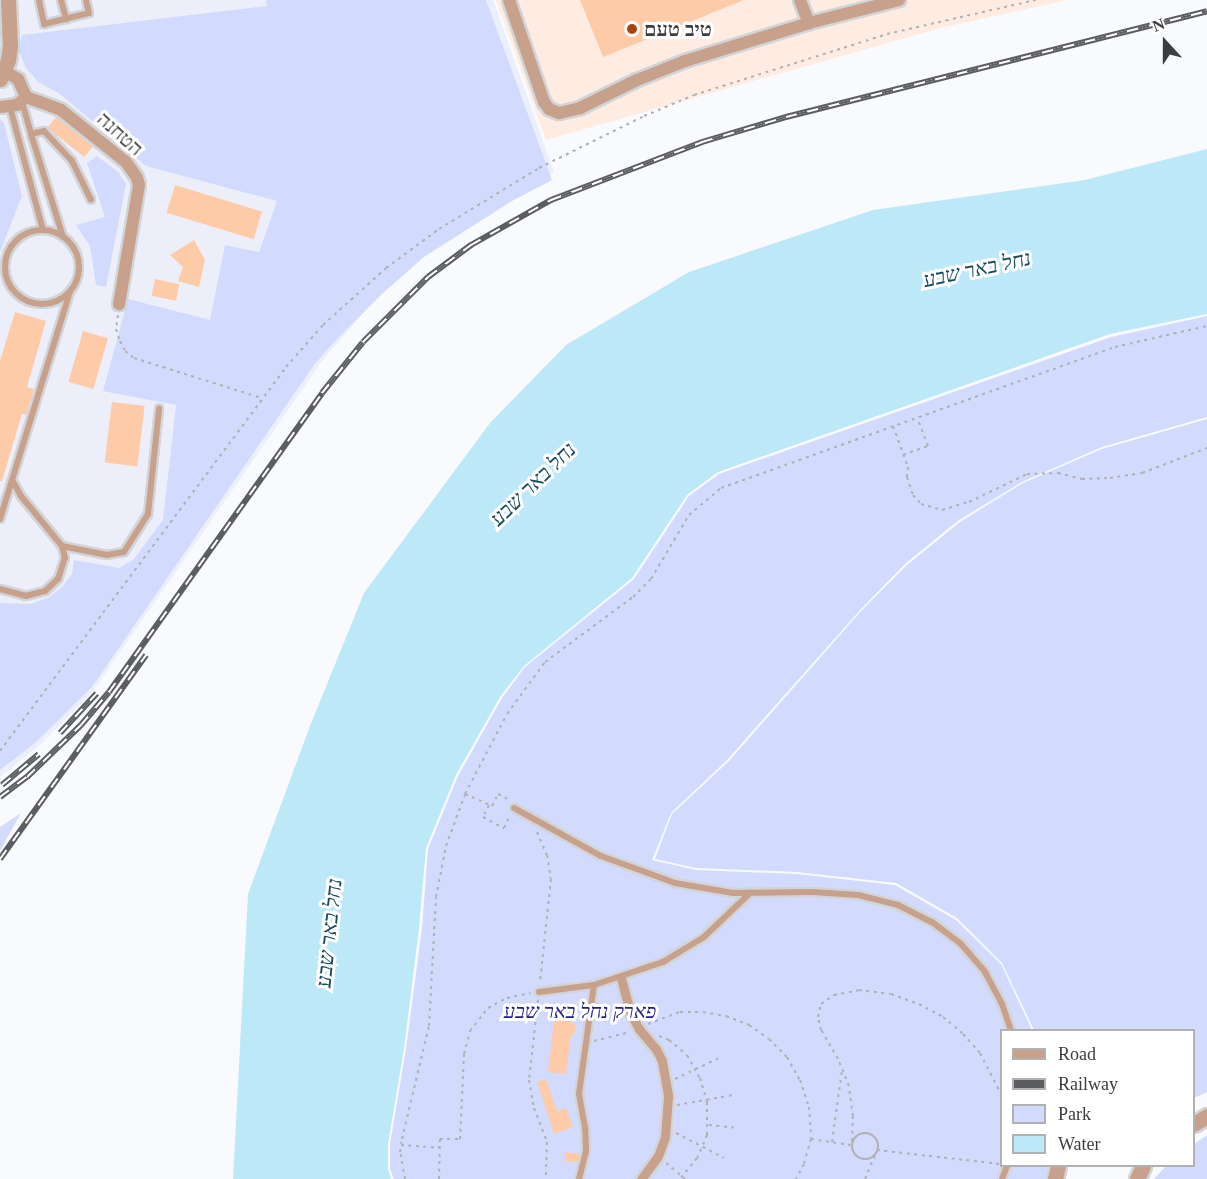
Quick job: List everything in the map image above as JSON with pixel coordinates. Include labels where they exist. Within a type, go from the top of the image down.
[{"type":"street","points":[[5,107],[24,99],[18,79],[2,72],[11,31],[8,0]]},
{"type":"street","points":[[509,0],[542,96],[549,109],[565,113],[686,61],[809,23],[899,0]]},
{"type":"street","points":[[800,0],[809,23]]},
{"type":"street","name":"הטחנה","points":[[24,99],[61,110],[126,162],[137,178],[139,185],[118,304]]},
{"type":"street","points":[[621,978],[627,1006],[659,1055],[667,1082],[666,1128],[658,1156],[641,1179]]},
{"type":"lane","points":[[39,0],[44,24],[89,13],[86,0]]},
{"type":"lane","points":[[61,0],[66,19]]},
{"type":"lane","points":[[0,519],[69,292],[78,278],[80,265],[76,252],[63,237],[31,134],[24,99]]},
{"type":"lane","points":[[5,107],[43,230]]},
{"type":"lane","points":[[31,134],[44,132],[72,161],[91,200]]},
{"type":"lane","points":[[63,237],[43,230],[30,232],[18,239],[10,249],[6,271],[8,281],[23,299],[41,304],[54,302],[69,292]]},
{"type":"lane","points":[[62,546],[107,555],[124,552],[148,514],[159,409]]},
{"type":"lane","points":[[0,589],[26,596],[45,591],[58,579],[65,558],[62,546],[21,496],[12,480]]},
{"type":"lane","points":[[514,808],[578,845],[641,873],[703,889],[750,893],[813,892],[858,895],[897,905],[932,922],[961,944],[985,972],[1002,1004],[1011,1029]]},
{"type":"lane","points":[[539,992],[594,985],[621,978],[663,962],[684,951],[723,922],[750,893]]},
{"type":"lane","points":[[579,1179],[586,1151],[585,1128],[579,1094],[594,985]]},
{"type":"path","points":[[0,751],[262,398],[323,325],[386,268],[439,229],[493,195],[588,143],[694,95],[887,34],[1036,0]]},
{"type":"path","points":[[118,304],[116,328],[125,351],[134,358],[262,398]]},
{"type":"path","points":[[405,1179],[401,1165],[401,1145],[429,1026],[436,897],[446,846],[465,794],[507,714],[544,662],[633,597],[651,579],[689,515],[705,498],[737,481],[1114,347],[1207,327]]},
{"type":"path","points":[[903,455],[928,446],[916,417]]},
{"type":"path","points":[[893,426],[913,495],[921,504],[942,510],[969,502],[1027,474],[1059,473],[1082,479],[1110,478],[1142,472],[1207,448]]},
{"type":"path","points":[[465,794],[489,805],[492,807],[498,794],[516,803],[504,828],[483,817],[489,805]]},
{"type":"path","points":[[1000,1092],[980,1053],[963,1034],[943,1017],[919,1004],[891,994],[859,990],[834,995],[821,1004],[819,1024],[842,1068],[852,1106],[853,1153],[859,1158],[869,1158],[877,1151],[1000,1164]]},
{"type":"path","points":[[439,1179],[440,1139],[460,1139],[464,1054],[475,1022],[497,1003],[518,995],[539,992]]},
{"type":"path","points":[[642,1032],[659,1018],[680,1012],[703,1011],[726,1016],[749,1025],[769,1038],[781,1051],[800,1080],[809,1107],[811,1139],[804,1164],[796,1179]]},
{"type":"path","points":[[586,1043],[642,1032],[669,1040],[687,1055],[696,1069],[706,1100],[709,1125],[703,1147],[682,1178],[658,1156]]},
{"type":"path","points":[[667,1082],[719,1059]]},
{"type":"path","points":[[832,1142],[842,1068]]},
{"type":"path","points":[[668,1107],[733,1095]]},
{"type":"path","points":[[709,1125],[736,1128]]},
{"type":"path","points":[[666,1128],[724,1158]]},
{"type":"path","points":[[852,1143],[860,1134],[868,1133],[876,1139],[877,1151],[865,1179]]},
{"type":"path","points":[[811,1139],[852,1143]]},
{"type":"path","points":[[401,1145],[440,1148]]},
{"type":"shaded area","points":[[0,0],[493,0],[554,172],[449,233],[388,284],[322,361],[93,691],[40,745],[0,777]]},
{"type":"shaded area","points":[[496,0],[1068,0],[944,27],[546,140]]},
{"type":"green space","points":[[266,0],[486,0],[552,180],[512,201],[424,257],[383,293],[335,341],[314,365],[92,687],[34,744],[0,770],[0,603],[31,604],[49,597],[62,587],[72,574],[74,560],[119,568],[133,560],[163,520],[176,405],[103,391],[128,299],[210,320],[225,245],[259,252],[277,201],[146,166],[60,94],[38,82],[26,68],[18,49],[22,35],[267,6]]},
{"type":"green space","points":[[0,119],[4,123],[22,196],[0,252]]},
{"type":"green space","points":[[97,156],[118,172],[126,184],[106,287],[96,285],[90,246],[76,225],[105,217],[87,163]]},
{"type":"green space","name":"פארק נחל באר שבע","points":[[1207,316],[1207,417],[1102,447],[1022,482],[959,520],[906,563],[861,609],[727,760],[671,813],[652,860],[696,870],[797,874],[895,885],[956,920],[1001,964],[1032,1029],[1000,1029],[1000,1167],[1051,1167],[1048,1179],[394,1179],[390,1169],[390,1144],[406,1049],[422,928],[428,849],[458,776],[502,698],[525,667],[634,579],[689,496],[719,474],[1111,337]]},
{"type":"green space","points":[[1207,419],[1207,1092],[1195,1098],[1195,1029],[1034,1029],[1002,963],[957,918],[896,883],[797,872],[696,868],[655,859],[672,814],[729,761],[862,610],[907,565],[960,522],[1023,483],[1102,449]]},
{"type":"green space","points":[[21,813],[0,851],[0,827]]},
{"type":"green space","points":[[1207,1135],[1207,1179],[1154,1179],[1165,1167],[1195,1167],[1195,1143]]},
{"type":"water","name":"נחל באר שבע","points":[[1207,149],[1207,314],[1110,334],[718,472],[687,495],[632,578],[524,666],[500,697],[456,775],[426,848],[404,1049],[388,1144],[388,1169],[391,1179],[233,1179],[248,894],[310,726],[364,593],[490,423],[566,345],[689,272],[873,210],[1085,180]]},
{"type":"building","name":"טיב טעם","points":[[580,0],[744,0],[603,57]]},
{"type":"building","points":[[56,117],[93,146],[84,157],[47,128]]},
{"type":"building","points":[[175,185],[262,212],[254,239],[167,213]]},
{"type":"building","points":[[194,240],[205,260],[199,287],[178,281],[183,267],[170,255]]},
{"type":"building","points":[[155,279],[179,284],[176,301],[151,296]]},
{"type":"building","points":[[15,312],[46,321],[27,387],[34,389],[26,415],[22,414],[2,481],[0,481],[0,361]]},
{"type":"building","points":[[83,331],[108,338],[93,389],[68,382]]},
{"type":"building","points":[[112,402],[145,406],[137,467],[105,463]]},
{"type":"building","points":[[555,1011],[573,1014],[571,1023],[576,1024],[574,1035],[571,1034],[566,1074],[548,1072]]},
{"type":"building","points":[[546,1079],[557,1111],[566,1108],[573,1127],[554,1134],[537,1082]]},
{"type":"building","points":[[566,1152],[580,1154],[579,1163],[565,1161]]},
{"type":"railway","points":[[0,797],[27,777],[81,725],[109,692],[322,393],[363,342],[428,277],[471,245],[551,200],[702,142],[786,117],[1207,11]]},
{"type":"railway","points":[[0,859],[146,655]]},
{"type":"railway","points":[[60,733],[97,693]]},
{"type":"railway","points":[[2,785],[39,754]]},
{"type":"place","name":"טיב טעם","points":[[632,29]]}]
